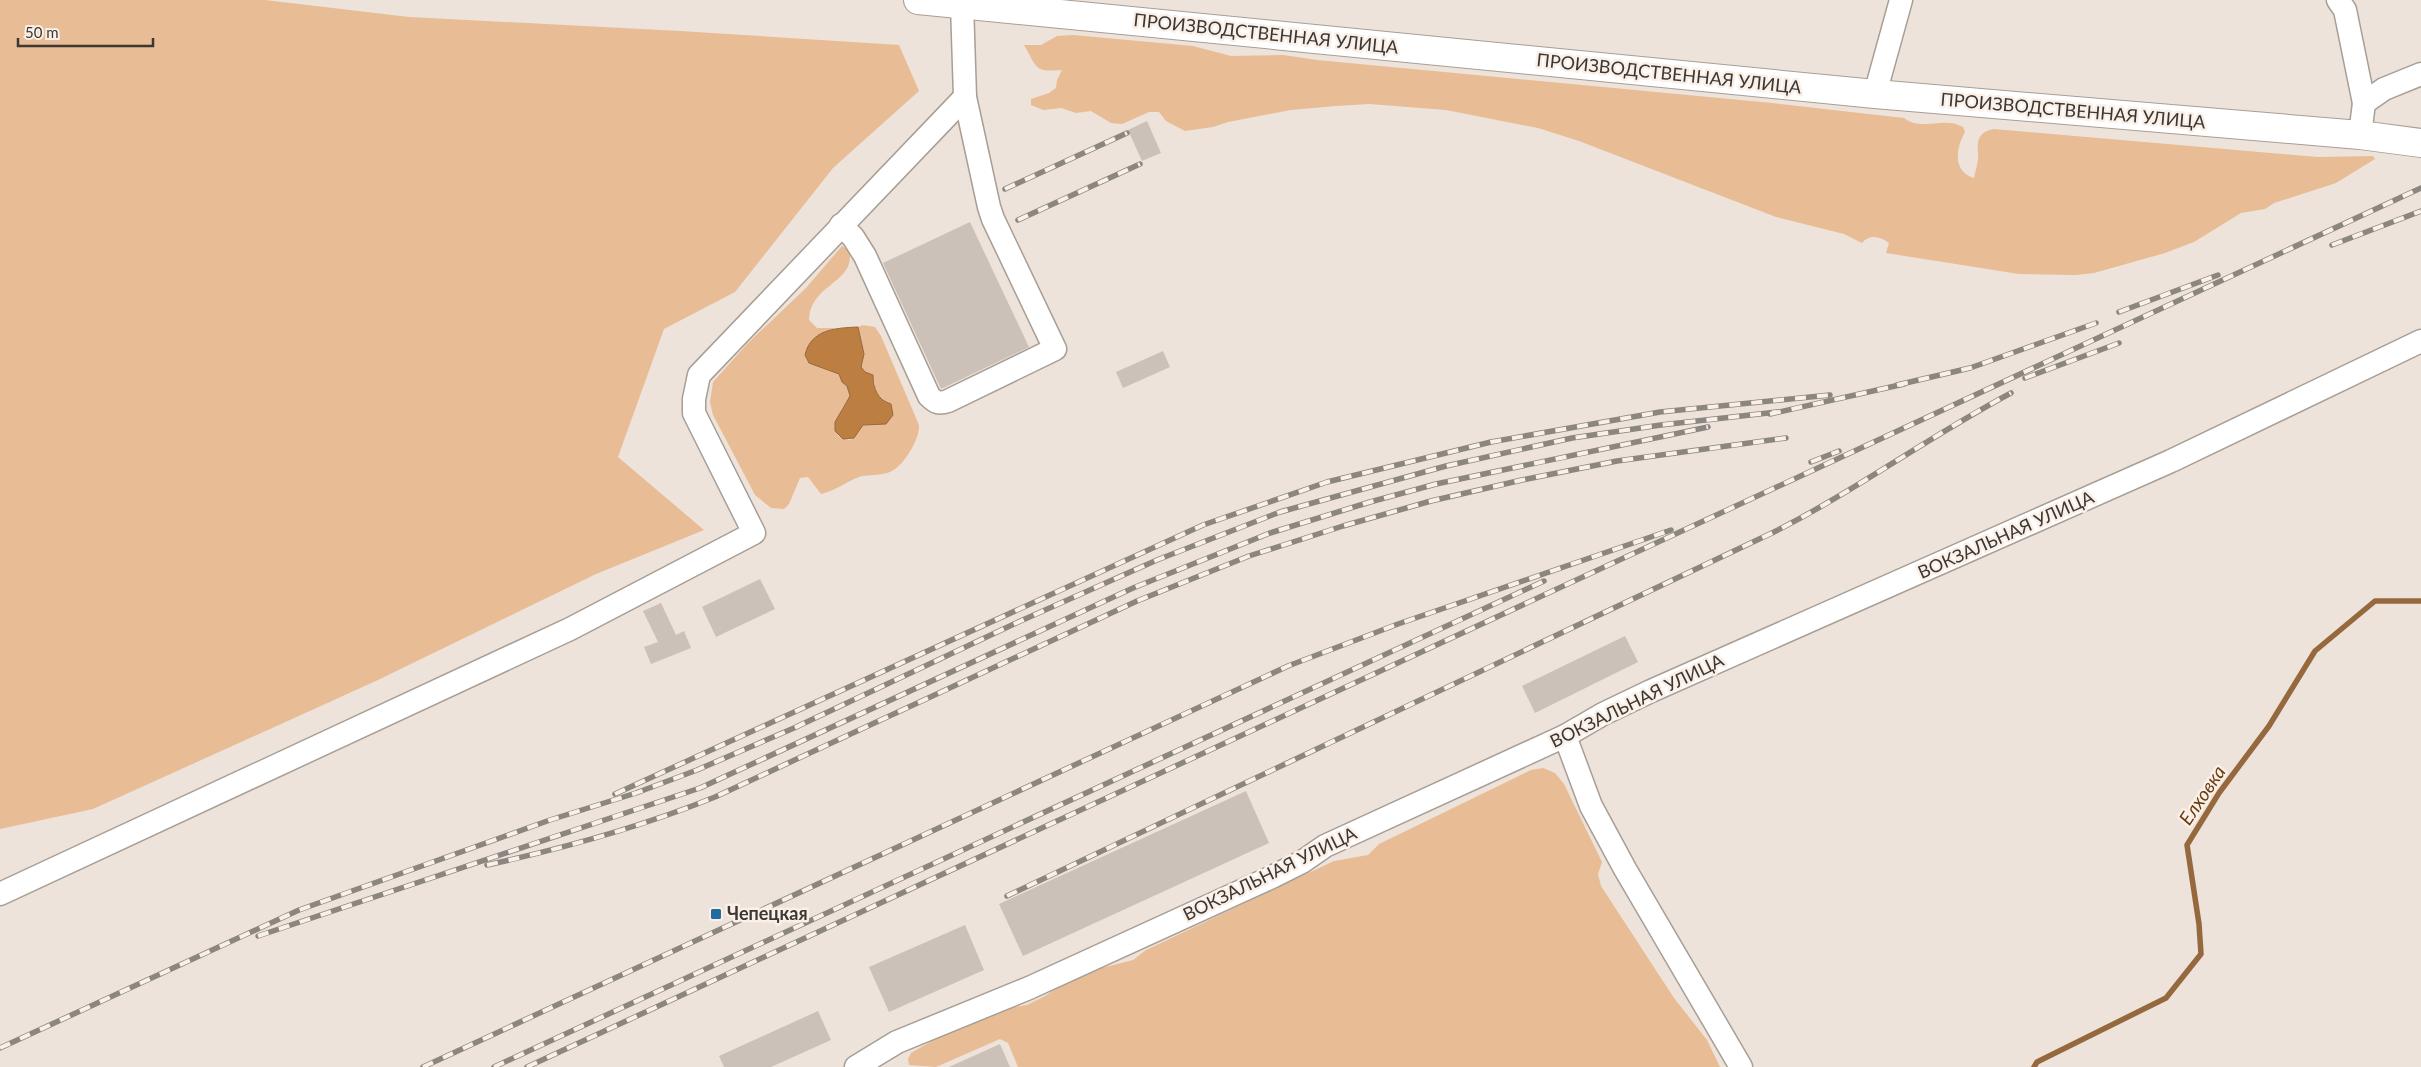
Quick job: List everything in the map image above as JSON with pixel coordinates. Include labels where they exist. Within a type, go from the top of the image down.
[{"type":"main road","name":"ПРОИЗВОДСТВЕННАЯ УЛИЦА","points":[[918,0],[1875,94],[2360,136],[2421,143]]},
{"type":"street","points":[[1875,94],[1901,0]]},
{"type":"street","points":[[2338,0],[2345,10],[2364,103],[2360,136]]},
{"type":"street","points":[[841,225],[853,237],[865,256],[929,396],[934,401],[940,404],[948,401],[1054,349],[993,219],[965,97],[962,4]]},
{"type":"street","points":[[2364,103],[2384,89],[2421,74]]},
{"type":"street","points":[[0,894],[570,629],[754,533],[694,413],[697,380],[705,366],[965,97]]},
{"type":"street","name":"ВОКЗАЛЬНАЯ УЛИЦА","points":[[856,1067],[897,1042],[1029,988],[1281,872],[1302,862],[1325,846],[1565,736],[1603,714],[1651,691],[2171,460],[2421,341]]},
{"type":"street","points":[[1565,736],[1591,806],[1625,869],[1741,1067]]},
{"type":"shaded area","points":[[0,0],[265,0],[409,17],[899,45],[919,91],[833,168],[735,292],[664,329],[618,457],[704,530],[596,574],[378,680],[93,809],[0,829]]},
{"type":"shaded area","points":[[1073,35],[1193,46],[1231,56],[1283,55],[1317,60],[1772,103],[1904,118],[1918,124],[1955,124],[1963,127],[1965,132],[1958,152],[1959,165],[1967,175],[1974,178],[1978,160],[1978,141],[1985,132],[1994,129],[2318,157],[2373,156],[2375,159],[2336,183],[2274,203],[2265,209],[2241,213],[2194,242],[2165,253],[2094,273],[2076,275],[2019,274],[1886,253],[1889,243],[1882,239],[1871,237],[1862,243],[1844,234],[1776,217],[1579,141],[1538,128],[1446,110],[1369,104],[1336,106],[1291,110],[1228,122],[1213,127],[1185,131],[1166,121],[1159,112],[1149,112],[1122,124],[1111,123],[1091,111],[1076,113],[1061,108],[1043,110],[1031,105],[1031,99],[1049,93],[1056,88],[1057,80],[1062,70],[1041,69],[1035,64],[1024,45],[1041,45],[1057,36]]},
{"type":"shaded area","points":[[842,246],[849,250],[850,261],[846,270],[817,298],[811,308],[809,320],[817,328],[835,328],[816,336],[805,355],[810,363],[839,374],[842,381],[847,385],[850,396],[841,410],[838,436],[849,440],[854,438],[863,425],[880,424],[887,403],[876,392],[873,375],[865,372],[861,367],[864,354],[858,327],[863,325],[875,327],[881,336],[919,425],[919,431],[910,452],[900,465],[890,472],[859,477],[821,494],[808,477],[800,478],[789,504],[784,509],[771,508],[755,495],[713,415],[710,402],[713,382],[748,343],[805,289]]},
{"type":"shaded area","points":[[858,327],[864,354],[861,367],[865,372],[873,375],[877,393],[883,400],[891,404],[893,415],[886,424],[863,425],[854,438],[843,439],[835,431],[835,422],[850,396],[847,386],[842,382],[839,374],[809,363],[805,355],[808,346],[819,335],[833,329]]},
{"type":"shaded area","points":[[1543,768],[1555,773],[1564,784],[1602,862],[1598,874],[1601,886],[1674,998],[1707,1040],[1720,1067],[1018,1067],[1008,1043],[1000,1039],[936,1067],[909,1065],[908,1059],[911,1053],[944,1034],[1000,1009],[1027,1005],[1047,995],[1063,983],[1090,971],[1133,960],[1146,950],[1334,861],[1368,855],[1379,844],[1531,770]]},
{"type":"building","points":[[1147,121],[1161,153],[1142,161],[1128,130]]},
{"type":"building","points":[[970,222],[1029,347],[941,389],[883,263]]},
{"type":"building","points":[[1163,351],[1170,367],[1123,388],[1116,372]]},
{"type":"building","points":[[760,579],[775,609],[716,637],[702,607]]},
{"type":"building","points":[[661,603],[676,635],[684,631],[691,648],[651,664],[644,647],[658,642],[643,611]]},
{"type":"building","points":[[1625,636],[1638,662],[1535,713],[1522,686]]},
{"type":"building","points":[[1246,791],[1269,843],[1023,956],[999,904]]},
{"type":"building","points":[[965,925],[984,970],[889,1012],[869,967]]},
{"type":"building","points":[[818,1011],[831,1040],[771,1067],[724,1067],[719,1056]]},
{"type":"building","points":[[1000,1044],[1010,1067],[949,1067]]},
{"type":"waterway","name":"Елховка","points":[[2034,1067],[2037,1062],[2166,998],[2201,954],[2199,924],[2187,845],[2219,793],[2269,726],[2315,651],[2375,601],[2421,601]]},
{"type":"railway","points":[[1005,189],[1127,133]]},
{"type":"railway","points":[[1018,220],[1140,164]]},
{"type":"railway","points":[[527,1067],[2421,188]]},
{"type":"railway","points":[[2332,245],[2421,211]]},
{"type":"railway","points":[[2119,312],[2218,275]]},
{"type":"railway","points":[[1897,385],[1970,368],[2096,323]]},
{"type":"railway","points":[[2025,378],[2119,343]]},
{"type":"railway","points":[[1770,414],[1904,384]]},
{"type":"railway","points":[[1007,896],[1774,532],[1834,499],[1951,427],[2011,393]]},
{"type":"railway","points":[[615,794],[1203,525],[1327,482],[1491,442],[1660,412],[1830,395]]},
{"type":"railway","points":[[0,1048],[299,910],[550,820],[636,793],[697,770],[794,728],[1014,624],[1157,560],[1280,512],[1446,466],[1572,438],[1661,425],[1777,412]]},
{"type":"railway","points":[[258,936],[700,788],[1133,588],[1270,533],[1436,484],[1708,427]]},
{"type":"railway","points":[[487,865],[602,836],[659,818],[715,797],[1137,601],[1249,556],[1343,526],[1431,501],[1522,480],[1617,461],[1786,438]]},
{"type":"railway","points":[[1811,462],[1839,451]]},
{"type":"railway","points":[[423,1067],[1288,666],[1398,624],[1671,530]]},
{"type":"railway","points":[[494,1067],[1544,581]]},
{"type":"place","name":"Чепецкая","points":[[716,914]]}]
